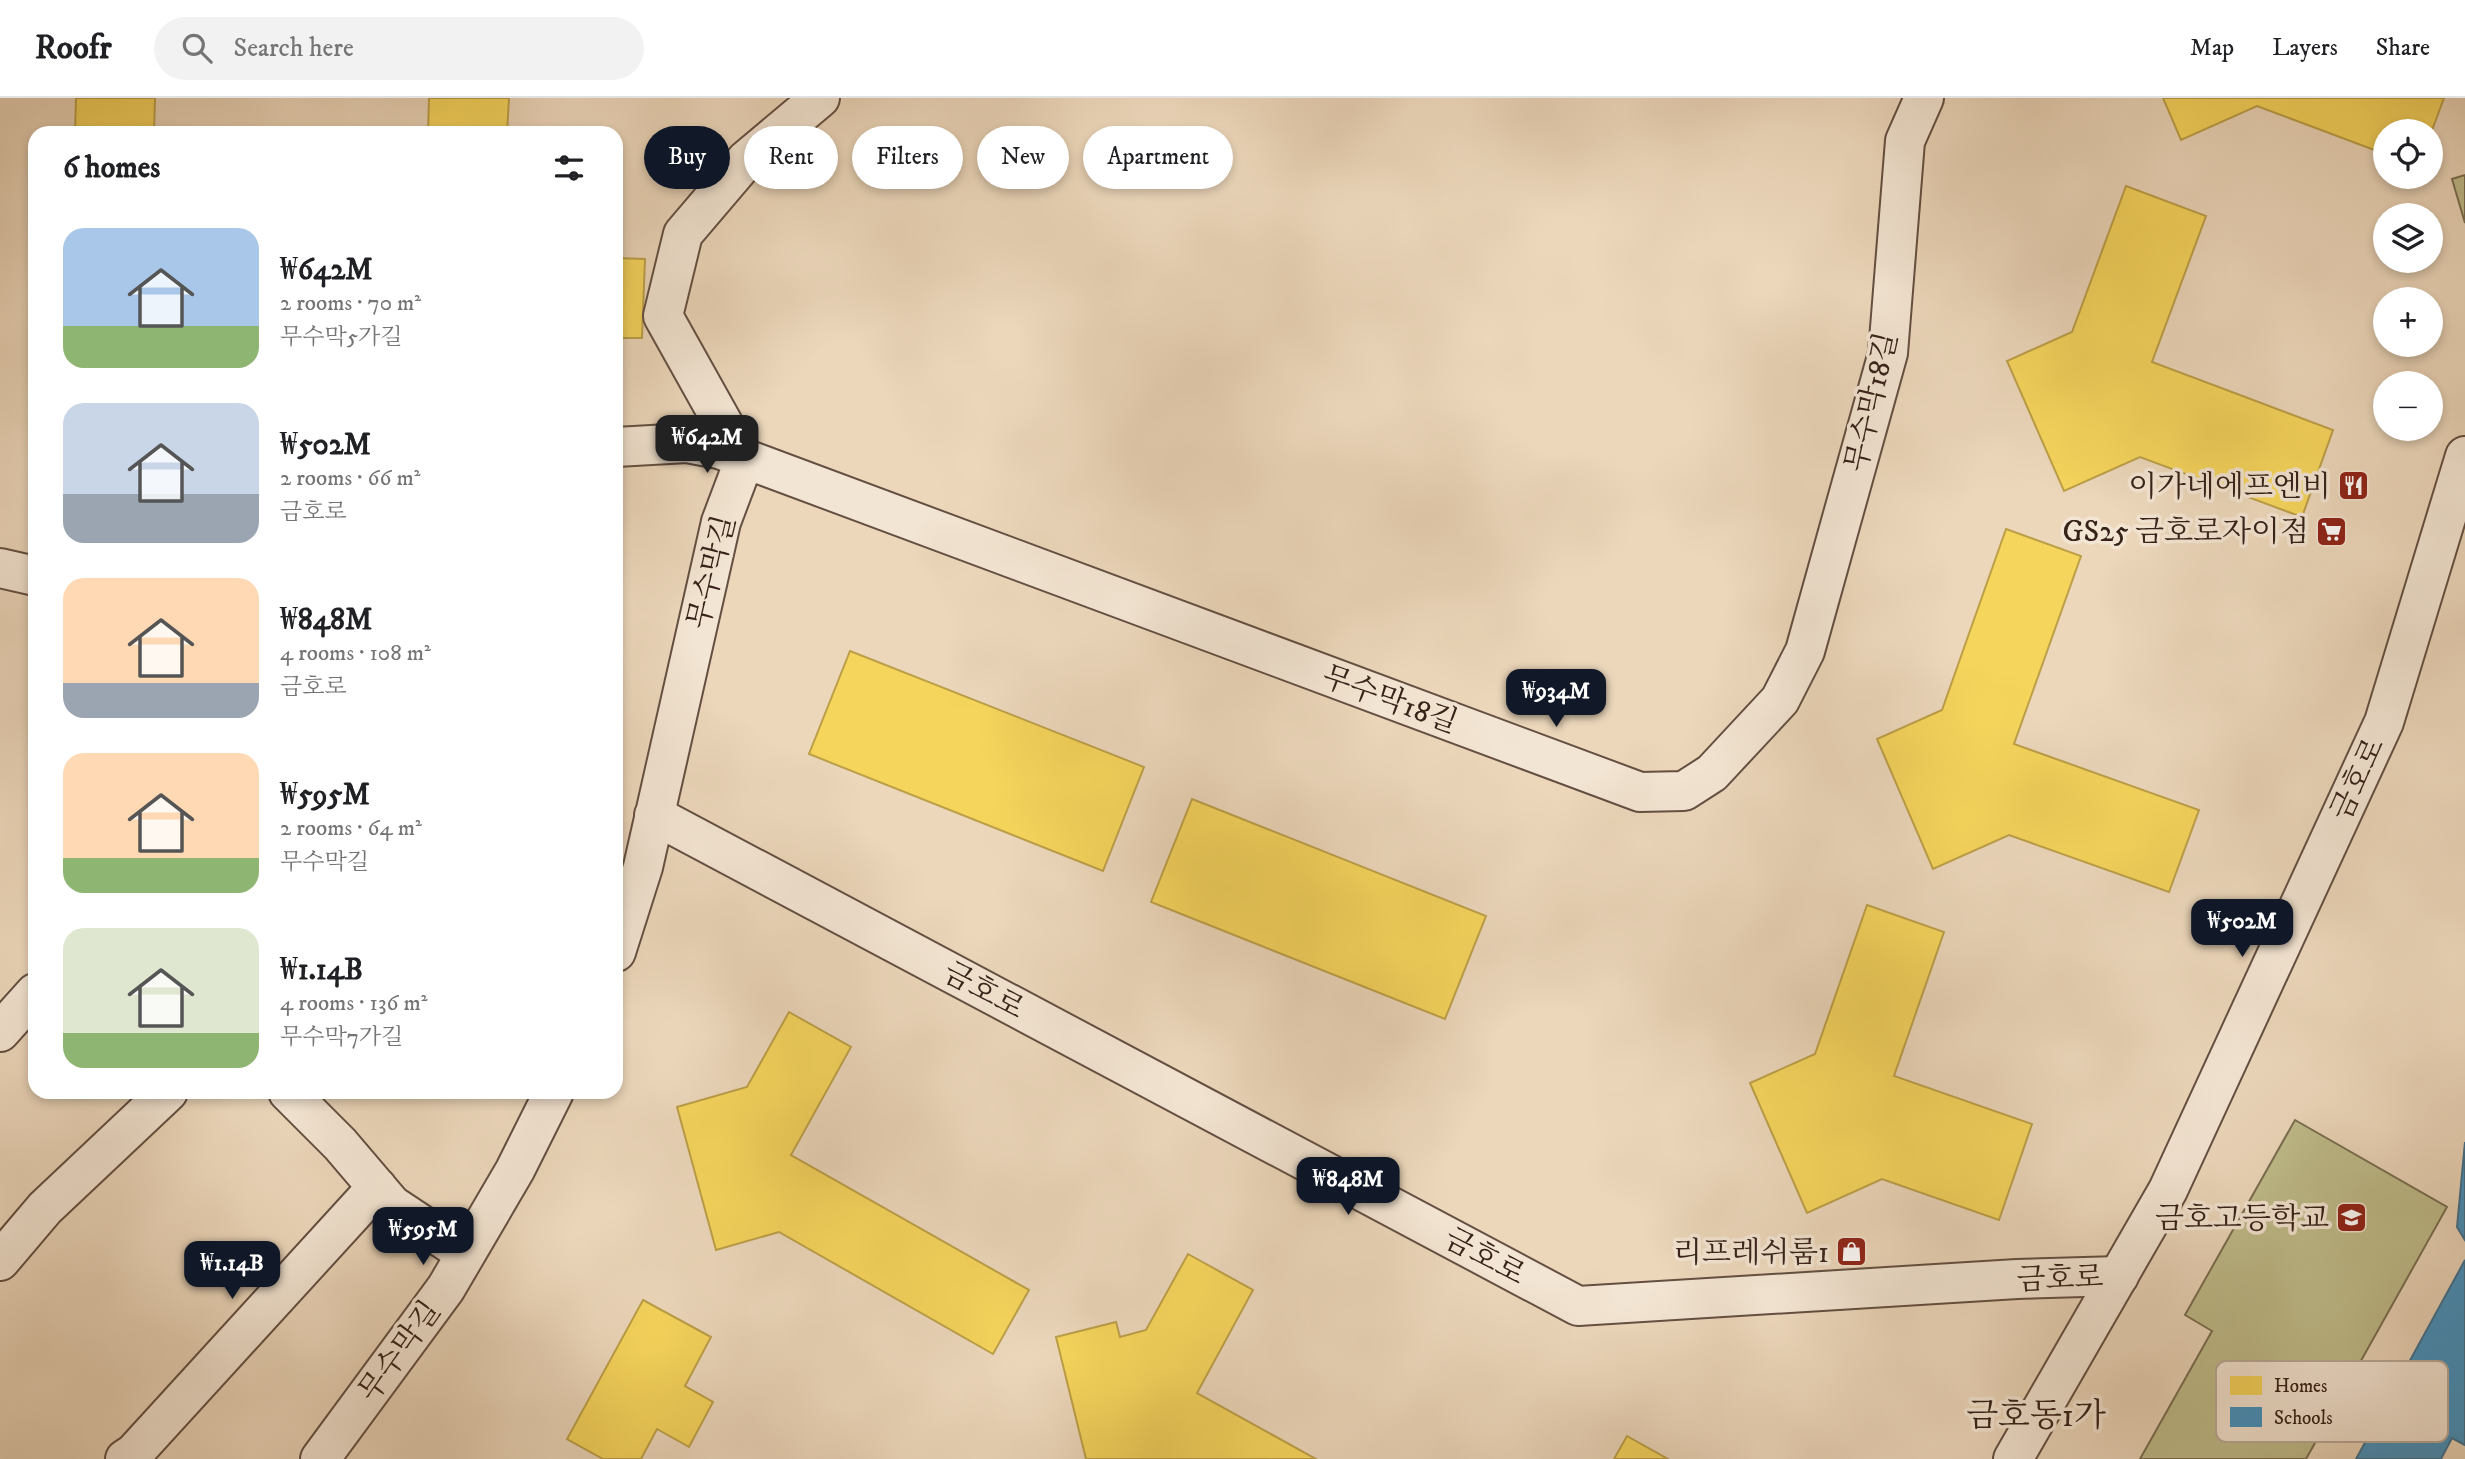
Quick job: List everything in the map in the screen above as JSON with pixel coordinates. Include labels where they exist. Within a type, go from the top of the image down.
[{"type":"street","points":[[744,461],[663,316],[683,234],[746,160],[820,98]]},
{"type":"street","name":"무수막18길","points":[[623,447],[687,443],[719,450],[1640,792],[1684,791],[1712,773],[1780,699],[1805,651],[1888,353],[1905,141],[1924,98]]},
{"type":"street","name":"금호로","points":[[2013,1459],[2168,1190],[2384,722],[2465,456]]},
{"type":"street","name":"무수막길","points":[[623,930],[643,867],[721,522],[744,461]]},
{"type":"street","points":[[0,568],[28,574]]},
{"type":"street","name":"금호로","points":[[654,815],[1578,1306],[2017,1279],[2119,1276]]},
{"type":"street","points":[[0,1032],[28,1001]]},
{"type":"street","points":[[0,1261],[45,1208],[161,1099]]},
{"type":"street","points":[[295,1099],[392,1205],[466,1254]]},
{"type":"street","name":"무수막길","points":[[320,1459],[446,1287],[515,1170],[550,1099]]},
{"type":"street","points":[[125,1459],[134,1453],[377,1187]]},
{"type":"shaded area","points":[[2465,175],[2465,223],[2452,179]]},
{"type":"shaded area","points":[[2295,1120],[2447,1207],[2361,1361],[2216,1361],[2216,1442],[2316,1442],[2306,1459],[2140,1459],[2212,1331],[2185,1315]]},
{"type":"building: Homes","points":[[76,98],[155,98],[154,126],[75,126]]},
{"type":"building: Homes","points":[[429,98],[509,98],[507,126],[428,126]]},
{"type":"building: Homes","points":[[2163,98],[2444,98],[2436,119],[2373,119],[2373,150],[2257,106],[2181,140]]},
{"type":"building: Homes","points":[[2126,186],[2206,216],[2152,362],[2333,430],[2302,517],[2140,457],[2064,491],[2007,361],[2072,332]]},
{"type":"building: Homes","points":[[623,258],[645,259],[642,338],[623,338]]},
{"type":"building: Homes","points":[[2006,529],[2081,556],[2014,744],[2199,810],[2169,892],[2009,835],[1933,869],[1877,739],[1942,710]]},
{"type":"building: Homes","points":[[850,651],[1144,767],[1103,871],[809,754]]},
{"type":"building: Homes","points":[[1192,799],[1486,916],[1445,1019],[1151,902]]},
{"type":"building: Homes","points":[[1867,905],[1944,932],[1894,1076],[2032,1124],[1999,1220],[1882,1179],[1807,1213],[1750,1083],[1815,1054]]},
{"type":"building: Homes","points":[[789,1012],[851,1047],[791,1155],[1029,1290],[993,1354],[779,1232],[716,1250],[677,1107],[747,1087]]},
{"type":"building: Homes","points":[[1188,1254],[1253,1290],[1197,1393],[1316,1459],[1086,1459],[1056,1337],[1116,1322],[1120,1337],[1146,1330]]},
{"type":"building: Homes","points":[[643,1300],[711,1337],[685,1386],[713,1402],[689,1447],[657,1429],[641,1459],[603,1459],[567,1439]]},
{"type":"building: Homes","points":[[1627,1436],[1668,1459],[1614,1459]]},
{"type":"building: Schools","points":[[2465,1142],[2465,1240],[2457,1227]]},
{"type":"building: Schools","points":[[2465,1260],[2465,1445],[2452,1438],[2441,1459],[2356,1459],[2365,1442],[2448,1442],[2448,1361],[2410,1361]]},
{"type":"place","name":"이가네에프엔비","points":[[2354,486]]},
{"type":"place","name":"GS25 금호로자이점","points":[[2332,531]]},
{"type":"place","name":"금호고등학교","points":[[2352,1218]]},
{"type":"place","name":"리프레쉬룸1","points":[[1852,1252]]},
{"type":"district","name":"금호동1가","points":[[2036,1414]]}]
